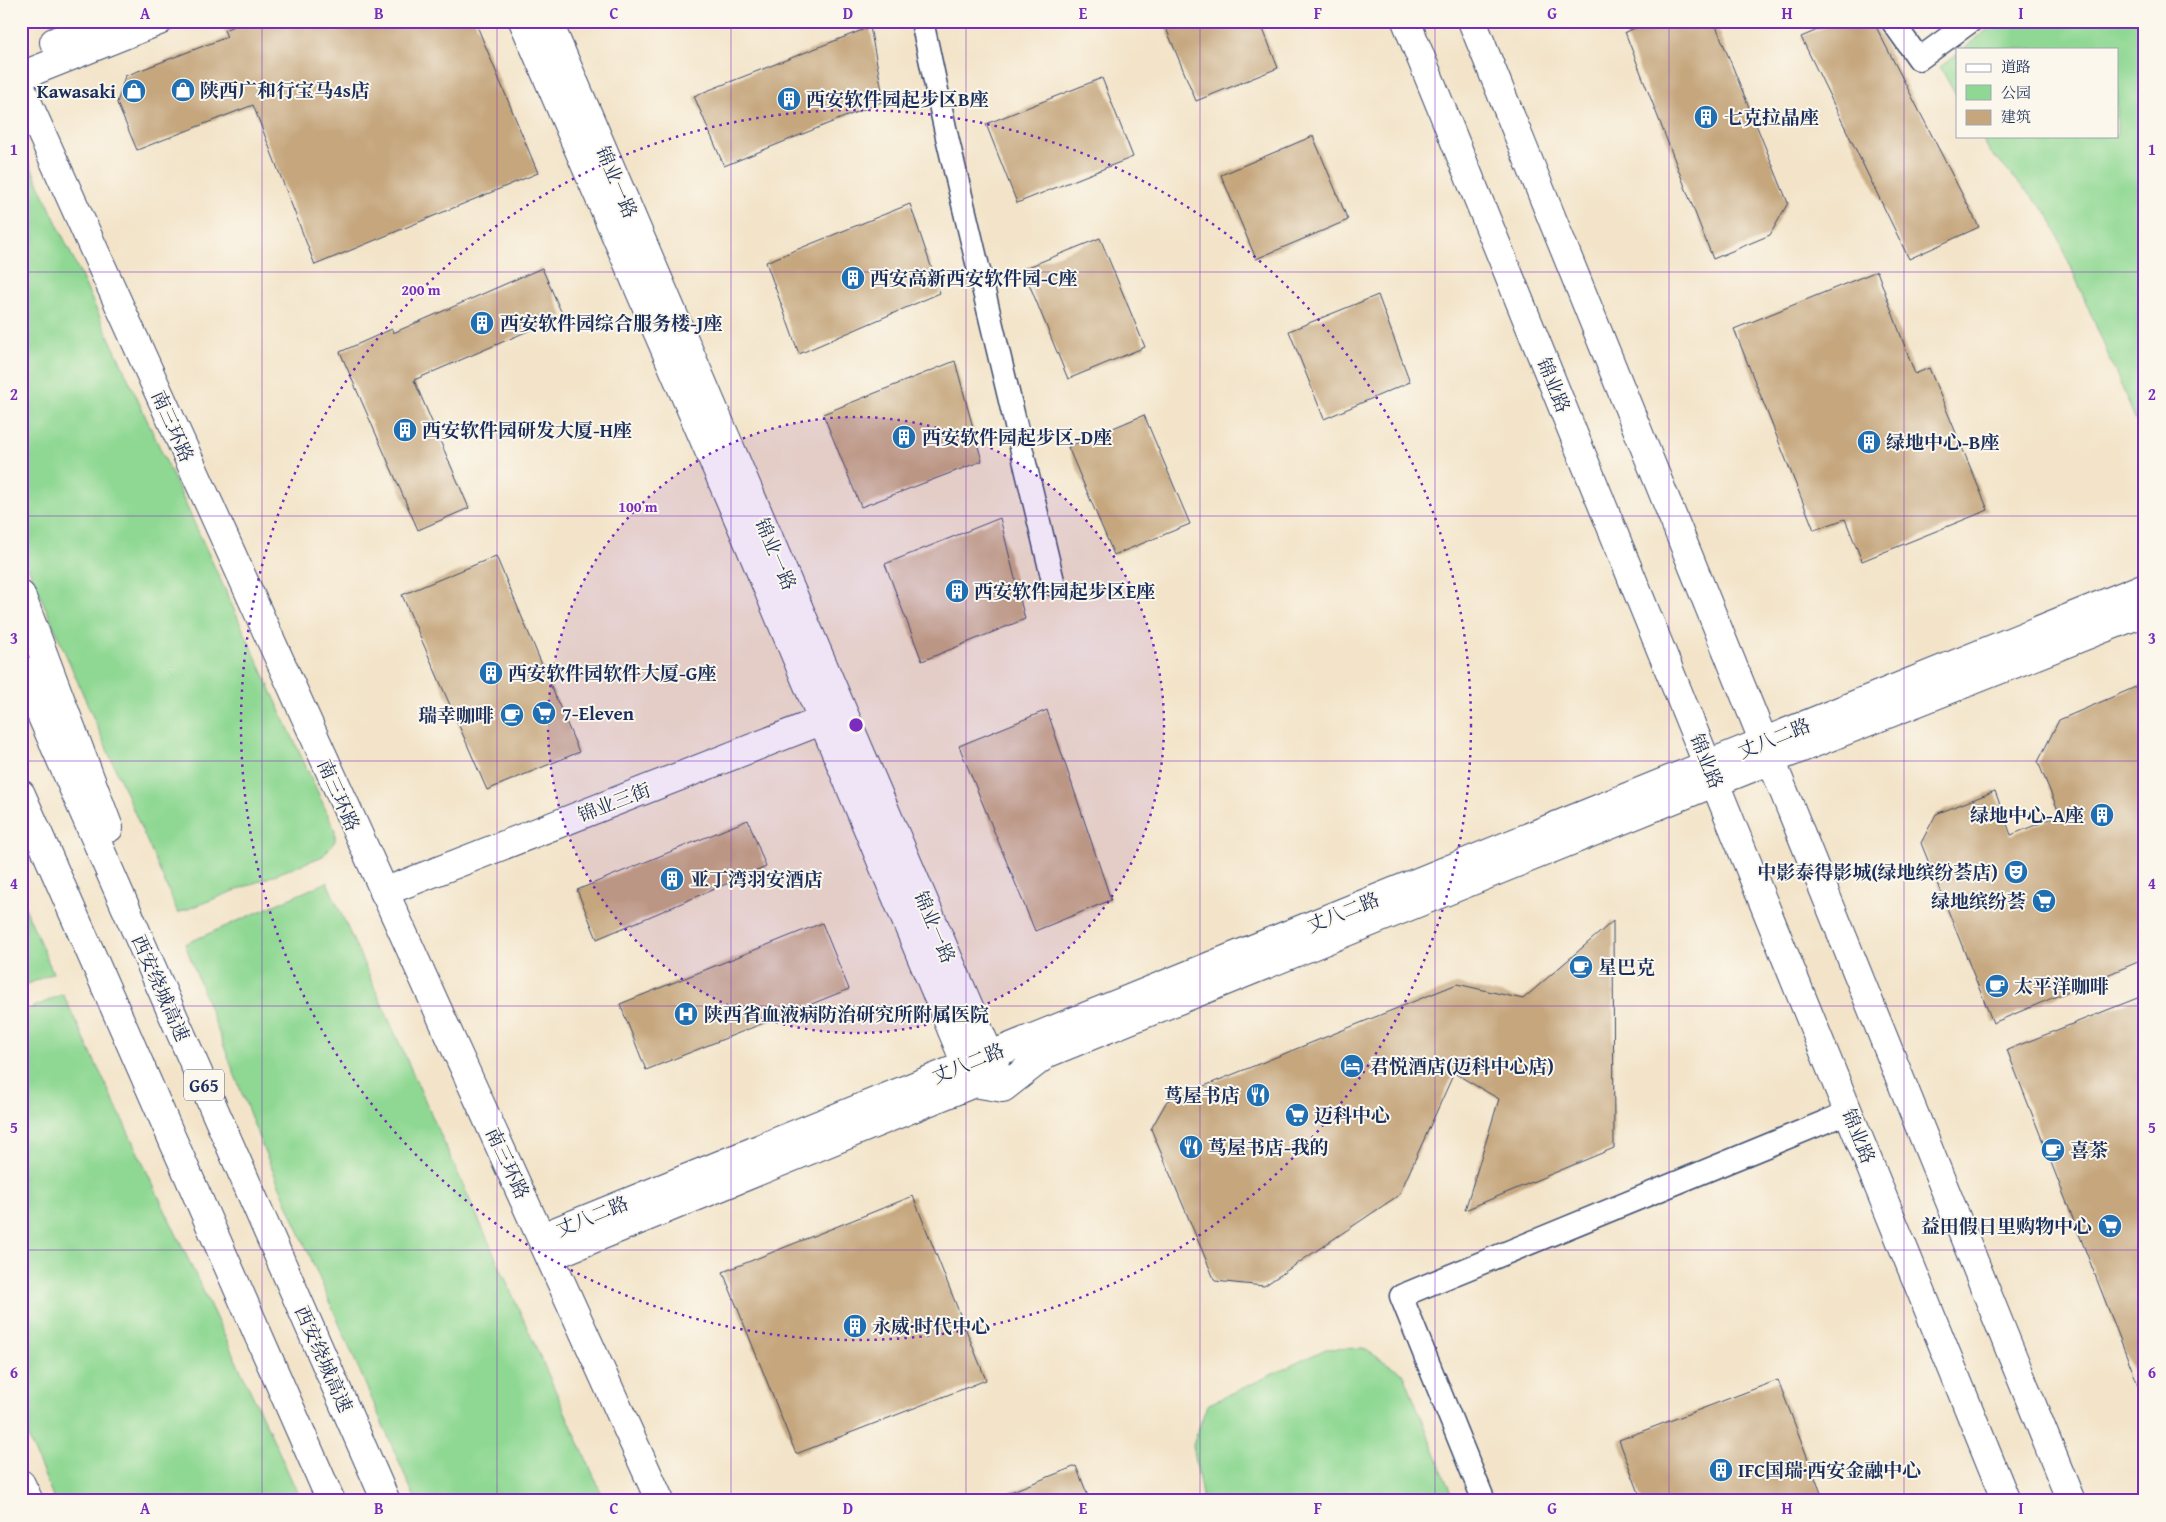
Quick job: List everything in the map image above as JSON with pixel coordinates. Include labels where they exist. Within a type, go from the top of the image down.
[{"type":"main road","points":[[21,55],[106,21]]},
{"type":"main road","points":[[21,76],[159,21]]},
{"type":"main road","name":"锦业一路","points":[[524,21],[744,532],[833,717]]},
{"type":"main road","name":"锦业一路","points":[[548,21],[977,1067]]},
{"type":"main road","name":"锦业路","points":[[1406,21],[2006,1501]]},
{"type":"main road","points":[[1472,21],[2071,1501]]},
{"type":"main road","name":"南三环路","points":[[21,88],[660,1501]]},
{"type":"main road","name":"丈八二路","points":[[1769,751],[2145,587]]},
{"type":"main road","points":[[21,595],[105,814],[164,993]]},
{"type":"main road","name":"丈八二路","points":[[546,1246],[977,1067],[1712,773],[2145,612]]},
{"type":"main road","name":"西安绕城高速","points":[[21,668],[386,1501]]},
{"type":"main road","name":"锦业三街","points":[[384,892],[833,717]]},
{"type":"main road","name":"丈八二路","points":[[977,1067],[1002,1088],[1048,1053],[1712,773]]},
{"type":"main road","name":"G65","points":[[21,794],[331,1501]]},
{"type":"main road","points":[[21,801],[38,833]]},
{"type":"main road","points":[[21,1484],[29,1501]]},
{"type":"street","points":[[922,21],[939,102],[1054,585]]},
{"type":"street","points":[[1892,21],[1919,59],[1971,21]]},
{"type":"street","points":[[1484,1501],[1401,1296],[1849,1112]]},
{"type":"green space","points":[[1998,21],[2145,21],[2145,442],[2049,215],[1990,152],[1982,138],[2118,138],[2118,48],[1964,48]]},
{"type":"green space","points":[[1956,55],[1956,95],[1940,67]]},
{"type":"green space","points":[[21,145],[335,830],[335,841],[323,856],[178,913],[21,551]]},
{"type":"green space","points":[[327,882],[605,1501],[416,1501],[260,1141],[185,944]]},
{"type":"green space","points":[[21,898],[53,973],[21,987]]},
{"type":"green space","points":[[63,994],[301,1501],[55,1501],[21,1420],[21,1013]]},
{"type":"green space","points":[[1363,1348],[1404,1374],[1454,1501],[1203,1501],[1193,1445],[1207,1405],[1326,1349]]},
{"type":"building","points":[[246,21],[475,21],[538,173],[315,265],[253,105],[137,150],[117,103],[125,76],[227,37],[224,30]]},
{"type":"building","points":[[1163,21],[1260,21],[1278,68],[1196,101]]},
{"type":"building","name":"七克拉晶座","points":[[1653,21],[1714,21],[1788,203],[1770,235],[1713,259],[1625,32]]},
{"type":"building","points":[[1839,21],[1873,21],[1979,227],[1909,259],[1801,37]]},
{"type":"building","name":"西安软件园起步区B座","points":[[870,27],[884,101],[724,166],[694,96]]},
{"type":"building","points":[[1102,78],[1133,157],[1017,203],[986,124]]},
{"type":"building","points":[[1313,136],[1348,220],[1256,259],[1221,175]]},
{"type":"building","name":"西安高新西安软件园-C座","points":[[910,204],[940,293],[799,354],[766,262]]},
{"type":"building","points":[[1100,238],[1145,347],[1068,379],[1023,269]]},
{"type":"building","points":[[542,268],[563,316],[414,380],[469,508],[418,530],[340,352],[392,329],[393,333]]},
{"type":"building","name":"绿地中心-B座","points":[[1877,271],[1915,374],[1929,368],[1988,510],[1862,561],[1845,519],[1814,530],[1734,329]]},
{"type":"building","points":[[1378,295],[1410,382],[1324,419],[1289,331]]},
{"type":"building","name":"西安软件园起步区-D座","points":[[955,361],[982,461],[861,507],[823,414]]},
{"type":"building","points":[[1144,415],[1190,524],[1114,555],[1068,447]]},
{"type":"building","name":"西安软件园起步区E座","points":[[1000,518],[1025,619],[922,661],[885,564]]},
{"type":"building","name":"西安软件园软件大厦-G座","points":[[496,556],[579,752],[487,790],[402,595]]},
{"type":"building","name":"绿地缤纷荟","points":[[2145,683],[2145,959],[1993,1023],[1921,843],[1936,814],[1995,791],[2011,835],[2060,815],[2038,762],[2059,720]]},
{"type":"building","points":[[1047,710],[1111,900],[1035,931],[959,746]]},
{"type":"building","name":"亚丁湾羽安酒店","points":[[748,820],[766,867],[597,939],[577,890]]},
{"type":"building","name":"迈科中心","points":[[1613,921],[1614,1148],[1465,1210],[1499,1099],[1454,1073],[1399,1195],[1264,1286],[1215,1281],[1151,1129],[1167,1101],[1457,984],[1523,999]]},
{"type":"building","points":[[822,923],[849,989],[646,1070],[620,1004]]},
{"type":"building","name":"益田假日里购物中心","points":[[2145,995],[2145,1400],[2144,1400],[2007,1050]]},
{"type":"building","name":"永威·时代中心","points":[[913,1196],[986,1380],[796,1454],[723,1272]]},
{"type":"building","name":"IFC国瑞·西安金融中心","points":[[1778,1380],[1824,1501],[1642,1501],[1619,1440]]},
{"type":"building","points":[[1076,1466],[1090,1501],[990,1501],[990,1500]]},
{"type":"place","name":"陕西广和行宝马4s店","points":[[183,90]]},
{"type":"place","name":"Kawasaki","points":[[134,91]]},
{"type":"place","name":"西安软件园起步区B座","points":[[789,99]]},
{"type":"place","name":"七克拉晶座","points":[[1706,117]]},
{"type":"place","name":"西安高新西安软件园-C座","points":[[853,278]]},
{"type":"place","name":"西安软件园综合服务楼-J座","points":[[482,323]]},
{"type":"place","name":"西安软件园研发大厦-H座","points":[[405,430]]},
{"type":"place","name":"西安软件园起步区-D座","points":[[904,437]]},
{"type":"place","name":"绿地中心-B座","points":[[1869,442]]},
{"type":"place","name":"西安软件园起步区E座","points":[[957,591]]},
{"type":"place","name":"西安软件园软件大厦-G座","points":[[491,673]]},
{"type":"place","name":"7-Eleven","points":[[544,713]]},
{"type":"place","name":"瑞幸咖啡","points":[[512,715]]},
{"type":"place","name":"绿地中心-A座","points":[[2102,815]]},
{"type":"place","name":"中影泰得影城(绿地缤纷荟店)","points":[[2016,872]]},
{"type":"place","name":"亚丁湾羽安酒店","points":[[672,879]]},
{"type":"place","name":"绿地缤纷荟","points":[[2044,901]]},
{"type":"place","name":"星巴克","points":[[1581,967]]},
{"type":"place","name":"太平洋咖啡","points":[[1997,986]]},
{"type":"place","name":"陕西省血液病防治研究所附属医院","points":[[686,1014]]},
{"type":"place","name":"君悦酒店(迈科中心店)","points":[[1352,1066]]},
{"type":"place","name":"茑屋书店","points":[[1258,1095]]},
{"type":"place","name":"迈科中心","points":[[1297,1115]]},
{"type":"place","name":"茑屋书店-我的","points":[[1191,1147]]},
{"type":"place","name":"喜茶","points":[[2053,1150]]},
{"type":"place","name":"益田假日里购物中心","points":[[2110,1226]]},
{"type":"place","name":"永威·时代中心","points":[[855,1326]]},
{"type":"place","name":"IFC国瑞·西安金融中心","points":[[1721,1470]]}]
